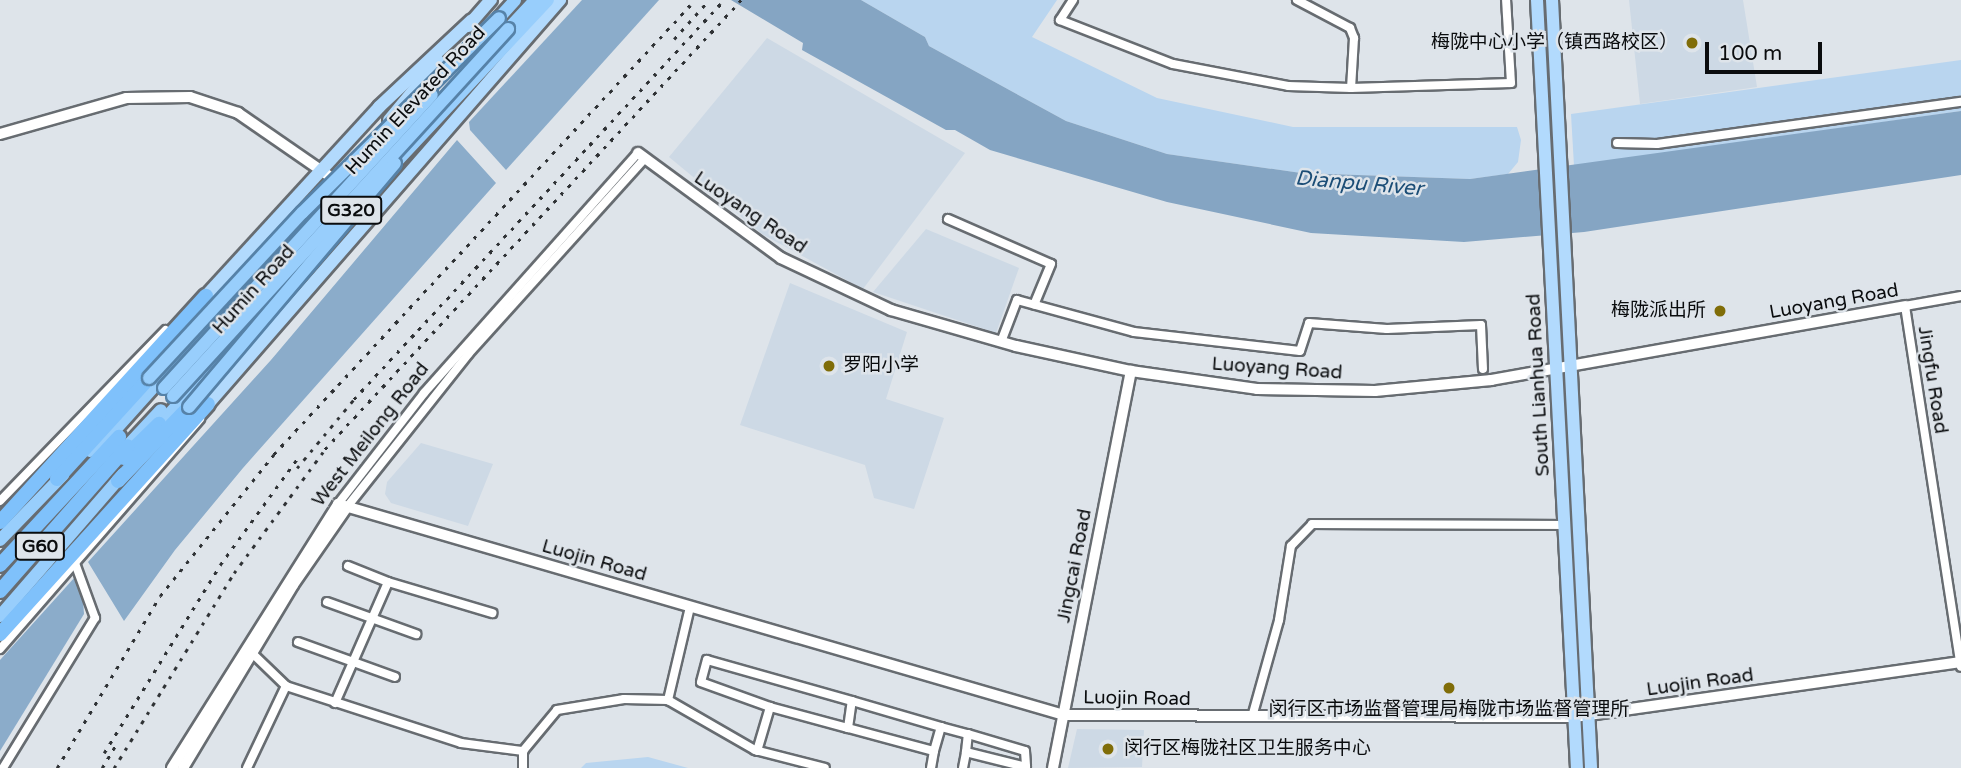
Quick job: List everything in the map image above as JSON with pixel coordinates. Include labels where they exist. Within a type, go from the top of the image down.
[{"type":"highway","name":"Humin Elevated Road","points":[[168,392],[515,0]]},
{"type":"highway","name":"Humin Elevated Road","points":[[116,435],[168,392],[535,0]]},
{"type":"highway","name":"Humin Road","points":[[164,428],[360,200],[548,0]]},
{"type":"highway","points":[[0,540],[57,479],[116,435],[149,378],[302,213],[499,19]]},
{"type":"highway","points":[[80,501],[189,407],[508,29]]},
{"type":"highway","name":"Humin Road","points":[[116,435],[338,182]]},
{"type":"highway","points":[[0,522],[206,296]]},
{"type":"highway","points":[[0,616],[124,484],[208,404]]},
{"type":"highway","points":[[0,634],[124,484],[164,428]]},
{"type":"highway","points":[[62,455],[116,435]]},
{"type":"highway","name":"G60","points":[[0,565],[69,491],[116,435]]},
{"type":"highway","name":"G60","points":[[0,591],[80,501],[116,435]]},
{"type":"main road","name":"Humin Road","points":[[338,182],[491,0]]},
{"type":"main road","points":[[208,404],[560,0]]},
{"type":"main road","name":"South Lianhua Road","points":[[1536,0],[1559,369],[1577,768]]},
{"type":"main road","name":"South Lianhua Road","points":[[1552,0],[1573,367],[1591,768]]},
{"type":"main road","points":[[206,296],[320,169],[472,20]]},
{"type":"street","points":[[1073,0],[1060,20],[1173,64],[1288,86],[1351,88],[1511,83],[1506,0]]},
{"type":"street","points":[[1297,0],[1350,28],[1354,38],[1351,88]]},
{"type":"street","points":[[0,134],[126,98],[169,94],[239,113],[338,182],[374,211]]},
{"type":"street","points":[[1617,143],[1657,144],[1961,102]]},
{"type":"street","name":"West Meilong Road","points":[[172,768],[343,505],[430,398],[641,155]]},
{"type":"street","name":"Luoyang Road","points":[[641,155],[743,234],[831,285],[891,310],[1001,342],[1131,371],[1257,389],[1319,392],[1438,386],[1573,367],[1961,296]]},
{"type":"street","points":[[948,219],[1051,264],[1034,305]]},
{"type":"street","name":"Humin Road","points":[[0,502],[124,371],[206,296]]},
{"type":"street","points":[[1001,342],[1017,300],[1134,332],[1300,351],[1309,324],[1387,329],[1481,325],[1483,369]]},
{"type":"street","name":"Jingfu Road","points":[[1905,306],[1961,664]]},
{"type":"street","name":"Jingcai Road","points":[[1053,768],[1131,371]]},
{"type":"street","points":[[0,649],[195,430],[208,404]]},
{"type":"street","name":"West Meilong Road","points":[[183,768],[343,505]]},
{"type":"street","name":"Luojin Road","points":[[343,505],[1064,715],[1574,717],[1961,664]]},
{"type":"street","points":[[1252,717],[1279,620],[1291,546],[1312,524],[1566,525]]},
{"type":"street","points":[[3,768],[95,618],[75,564]]},
{"type":"street","points":[[348,566],[388,582],[492,613]]},
{"type":"street","points":[[335,703],[388,582]]},
{"type":"street","points":[[327,602],[416,634]]},
{"type":"street","points":[[668,700],[690,607]]},
{"type":"street","points":[[298,642],[352,664],[395,677]]},
{"type":"street","points":[[252,653],[286,686],[461,743],[523,751]]},
{"type":"street","points":[[933,751],[770,706],[701,682],[707,660],[1025,751],[1026,767],[966,752]]},
{"type":"street","points":[[247,768],[286,686]]},
{"type":"street","points":[[523,768],[523,751],[557,710],[624,699],[668,700],[757,751],[825,768]]},
{"type":"street","points":[[848,729],[852,701]]},
{"type":"street","points":[[757,751],[770,706]]},
{"type":"street","points":[[931,768],[941,727]]},
{"type":"street","points":[[963,768],[968,734]]},
{"type":"shaded area","points":[[582,0],[659,0],[506,170],[470,130],[469,122]]},
{"type":"shaded area","points":[[861,0],[1057,0],[1032,37],[1157,98],[1293,127],[1517,127],[1521,140],[1518,162],[1508,174],[1470,179],[1301,173],[1167,154],[1066,121],[929,46],[925,37]]},
{"type":"shaded area","name":"梅陇中心小学（镇西路校区）","points":[[1629,0],[1743,0],[1757,87],[1640,104]]},
{"type":"shaded area","points":[[767,38],[965,153],[863,289],[762,234],[669,157]]},
{"type":"shaded area","points":[[1961,60],[1961,111],[1574,166],[1571,114]]},
{"type":"shaded area","points":[[457,140],[496,183],[243,468],[175,550],[124,621],[88,562],[271,360]]},
{"type":"shaded area","points":[[926,229],[1019,268],[996,333],[873,292]]},
{"type":"shaded area","name":"罗阳小学","points":[[790,283],[907,332],[886,399],[944,418],[914,509],[874,498],[865,465],[740,425]]},
{"type":"shaded area","points":[[421,443],[493,464],[468,526],[391,503],[385,494],[387,482]]},
{"type":"shaded area","points":[[75,577],[82,587],[84,614],[0,751],[0,660]]},
{"type":"shaded area","name":"闵行区梅陇社区卫生服务中心","points":[[1077,729],[1144,730],[1142,767],[1068,768]]},
{"type":"shaded area","points":[[648,757],[688,768],[581,768],[586,763]]},
{"type":"water","name":"Dianpu River","points":[[731,0],[861,0],[925,37],[929,46],[1066,121],[1167,154],[1301,173],[1470,179],[1961,111],[1961,175],[1584,232],[1464,242],[1311,233],[1167,202],[990,150],[955,130],[946,130],[802,50],[803,43]]},
{"type":"railway","points":[[57,768],[160,596],[274,454],[695,0]]},
{"type":"railway","points":[[674,39],[709,0]]},
{"type":"railway","points":[[297,468],[354,399],[724,0]]},
{"type":"railway","points":[[114,768],[234,573],[325,449],[741,0]]},
{"type":"railway","points":[[104,753],[220,565],[300,455]]},
{"type":"railway","points":[[102,768],[115,746]]},
{"type":"place","name":"梅陇中心小学（镇西路校区）","points":[[1692,43]]},
{"type":"place","name":"梅陇派出所","points":[[1720,311]]},
{"type":"place","name":"罗阳小学","points":[[829,366]]},
{"type":"place","name":"闵行区市场监督管理局梅陇市场监督管理所","points":[[1449,688]]},
{"type":"place","name":"闵行区梅陇社区卫生服务中心","points":[[1108,749]]}]
